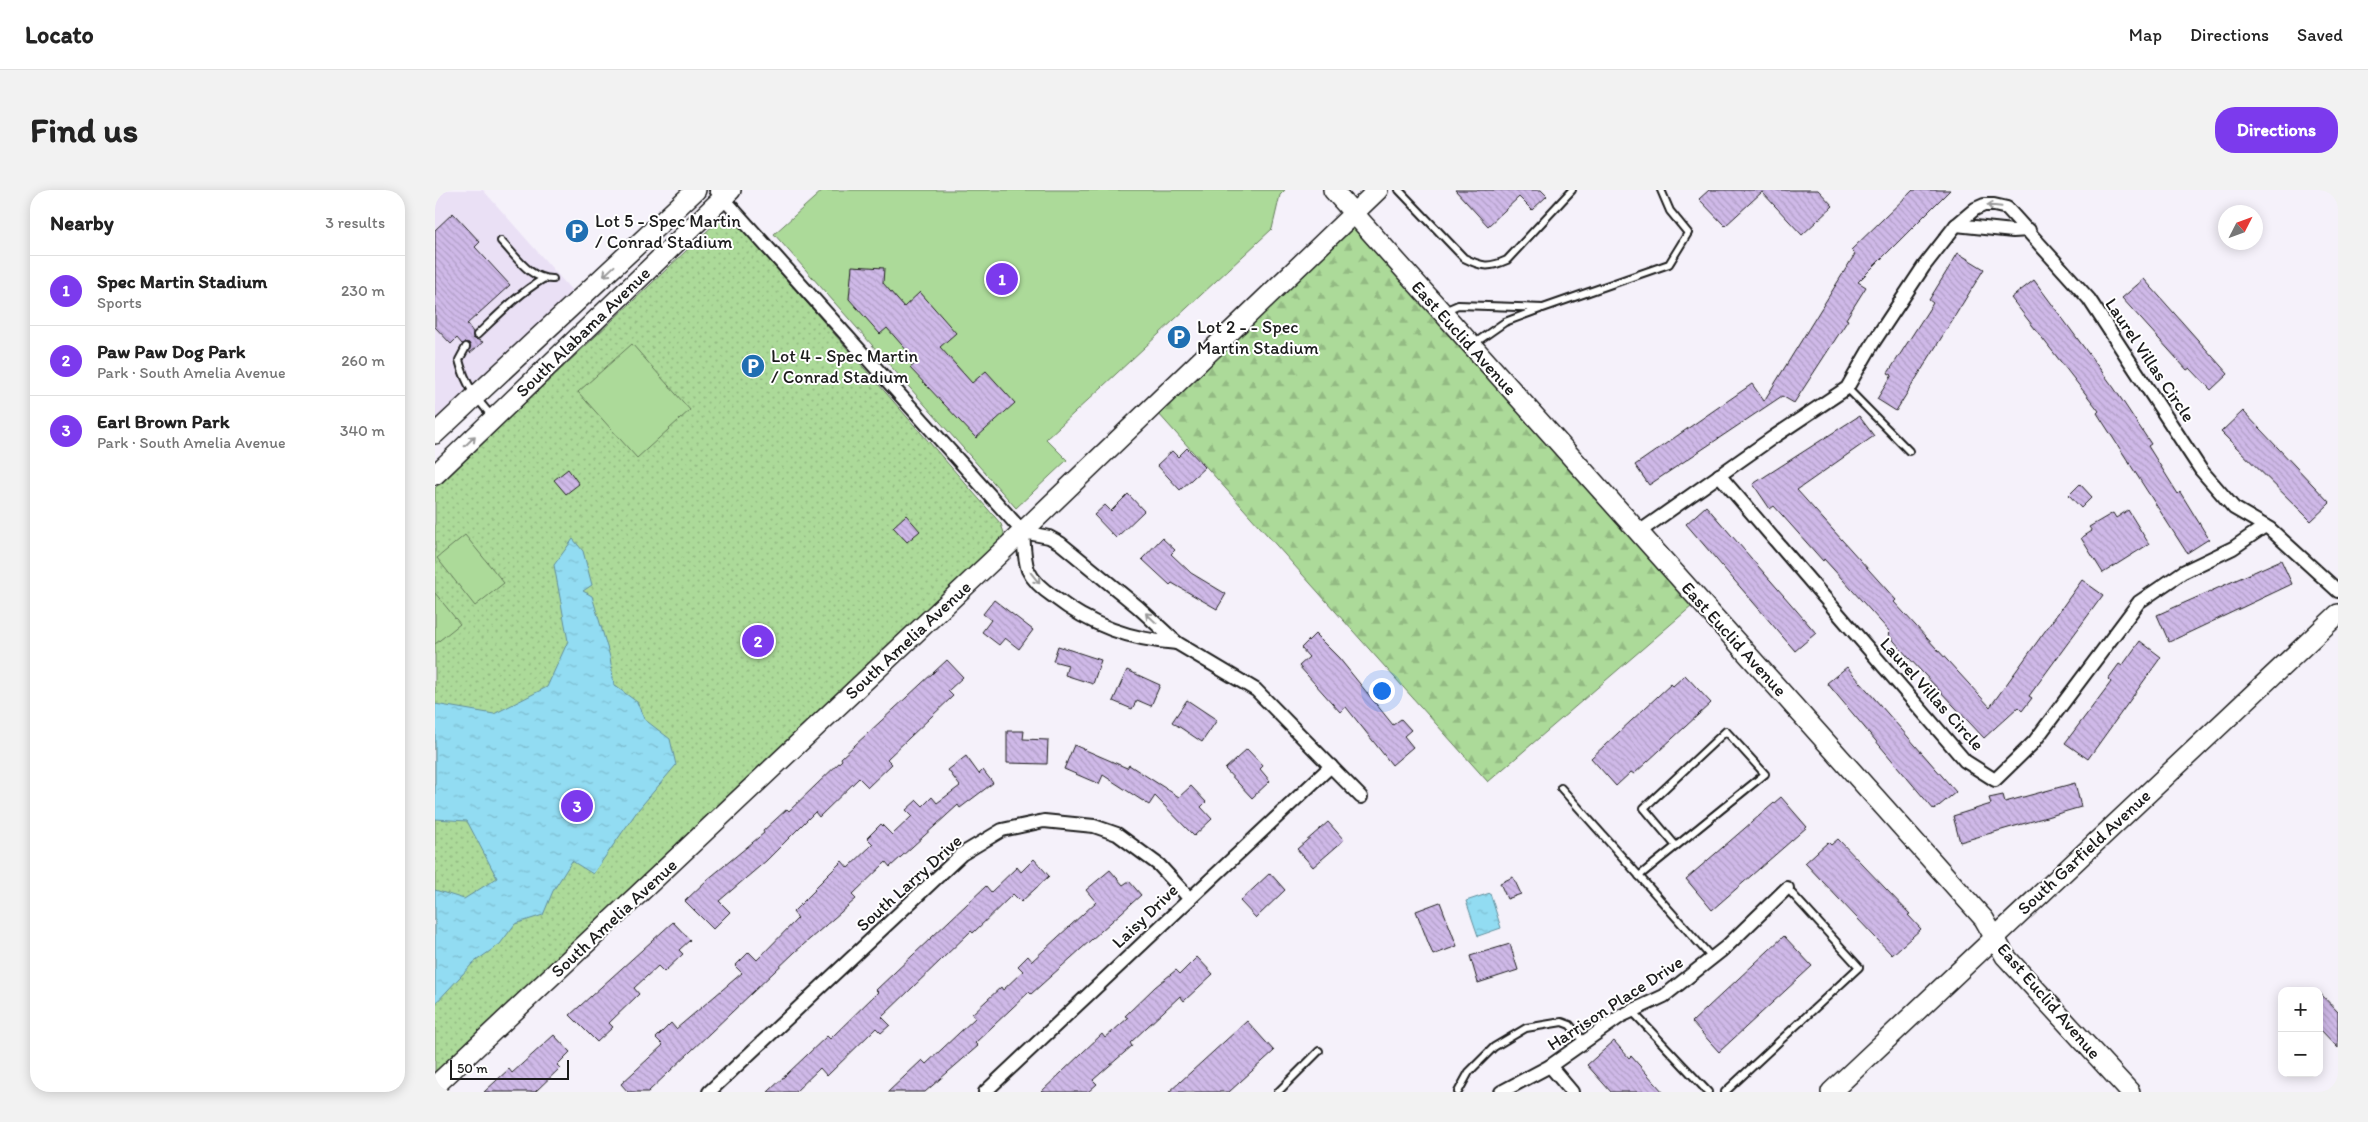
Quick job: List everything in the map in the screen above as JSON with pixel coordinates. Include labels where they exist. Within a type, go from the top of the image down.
[{"type":"street","name":"South Alabama Avenue","points":[[435,434],[696,190]]},
{"type":"street","name":"East Euclid Avenue","points":[[1333,190],[1984,919],[2005,956],[2130,1092]]},
{"type":"street","name":"South Amelia Avenue","points":[[435,1086],[1023,532],[1378,190]]},
{"type":"street","name":"South Alabama Avenue","points":[[435,474],[723,193]]},
{"type":"street","points":[[723,193],[1023,532],[1028,570],[1044,589],[1072,611],[1098,624],[1126,635],[1150,641],[1177,643]]},
{"type":"street","name":"Laurel Villas Circle","points":[[1639,532],[1847,388],[1873,343],[1924,266],[1957,225],[1975,209],[1984,205],[1994,205],[2007,208],[2029,230],[2089,299],[2201,470],[2234,508],[2265,526],[2338,591]]},
{"type":"street","points":[[1957,225],[2013,231],[2029,230]]},
{"type":"street","name":"Laurel Villas Circle","points":[[1719,475],[1965,761],[1995,780],[2034,742],[2139,602],[2183,572],[2233,548],[2265,526]]},
{"type":"street","points":[[1023,532],[1061,543],[1139,607],[1177,643],[1257,690],[1361,797]]},
{"type":"street","name":"South Garfield Avenue","points":[[1831,1092],[2338,614]]},
{"type":"street","name":"Laisy Drive","points":[[985,1092],[1331,766]]},
{"type":"street","name":"South Larry Drive","points":[[709,1092],[962,854],[1002,830],[1044,821],[1094,826],[1117,834],[1159,866],[1189,898]]},
{"type":"street","name":"Harrison Place Drive","points":[[1501,1092],[1550,1066],[1621,1016],[1665,996],[1712,958],[1787,888]]},
{"type":"street","name":"Harrison Place Drive","points":[[1550,1066],[1573,1092]]},
{"type":"lane","points":[[1399,190],[1465,258],[1477,264],[1493,266],[1507,260],[1572,190]]},
{"type":"lane","points":[[1471,346],[1505,322],[1669,264],[1688,233],[1670,211],[1661,190]]},
{"type":"lane","points":[[501,241],[535,276],[543,279],[553,279]]},
{"type":"lane","points":[[477,335],[503,309],[529,287],[543,279]]},
{"type":"lane","points":[[1442,312],[1458,305],[1543,308]]},
{"type":"lane","points":[[466,347],[459,360],[463,375],[475,397],[494,418]]},
{"type":"lane","points":[[1847,388],[1909,451]]},
{"type":"lane","points":[[1639,876],[1765,774],[1727,731],[1644,808],[1676,846]]},
{"type":"lane","points":[[1561,788],[1712,958]]},
{"type":"lane","points":[[1725,1092],[1859,967],[1787,888]]},
{"type":"lane","points":[[1632,1011],[1707,1092]]},
{"type":"lane","points":[[1458,1092],[1469,1072],[1494,1047],[1526,1028],[1562,1022],[1570,1025],[1585,1042]]},
{"type":"lane","points":[[1278,1092],[1319,1051]]},
{"type":"shaded area","points":[[435,190],[483,190],[574,293],[435,423]]},
{"type":"green space","points":[[823,190],[1285,190],[1280,195],[1272,229],[1046,439],[1067,460],[1016,508],[774,234]]},
{"type":"green space","points":[[722,217],[735,221],[1001,524],[1004,533],[1003,538],[435,1073],[435,488]]},
{"type":"green space","points":[[1352,226],[1692,606],[1488,782],[1158,413]]},
{"type":"green space","points":[[632,344],[690,410],[637,458],[578,392]]},
{"type":"green space","points":[[465,535],[504,583],[475,606],[437,558]]},
{"type":"green space","points":[[435,593],[460,624],[435,644]]},
{"type":"water","points":[[573,539],[583,551],[592,585],[583,591],[592,596],[610,657],[614,685],[637,702],[644,719],[670,739],[676,765],[638,810],[593,874],[572,861],[553,891],[543,915],[515,924],[500,944],[473,963],[435,1004],[435,890],[464,899],[497,878],[467,821],[435,819],[435,704],[494,714],[547,687],[568,641],[554,565]]},
{"type":"water","points":[[1490,893],[1501,928],[1478,936],[1466,901]]},
{"type":"building","points":[[1455,190],[1541,190],[1547,196],[1532,210],[1519,197],[1488,226]]},
{"type":"building","points":[[1709,190],[1818,190],[1833,206],[1802,235],[1762,192],[1725,226],[1699,199]]},
{"type":"building","points":[[1913,190],[1950,190],[1858,282],[1866,287],[1846,319],[1848,320],[1794,403],[1782,396],[1649,485],[1635,465],[1752,384],[1764,401],[1855,254],[1851,250]]},
{"type":"building","points":[[453,213],[480,242],[475,247],[510,285],[467,324],[473,332],[473,338],[483,342],[470,353],[469,343],[462,344],[457,338],[451,344],[435,327],[435,230]]},
{"type":"building","points":[[1958,253],[1984,269],[1896,411],[1877,399],[1892,375],[1888,373],[1933,303],[1929,300]]},
{"type":"building","points":[[852,266],[884,268],[883,283],[904,307],[920,292],[956,333],[940,347],[972,383],[986,371],[1015,403],[976,438],[910,368],[917,362],[887,328],[880,334],[849,299]]},
{"type":"building","points":[[2144,279],[2228,374],[2211,390],[2190,368],[2187,370],[2122,298]]},
{"type":"building","points":[[2034,280],[2114,388],[2151,444],[2148,446],[2178,494],[2180,492],[2209,539],[2187,553],[2097,413],[2099,411],[2011,298]]},
{"type":"building","points":[[2243,411],[2330,503],[2311,521],[2221,432]]},
{"type":"building","points":[[1859,416],[1874,436],[1797,490],[1896,600],[1894,602],[1990,707],[2082,580],[2103,595],[2029,696],[2032,698],[2022,711],[2018,707],[1984,738],[1908,657],[1888,634],[1890,632],[1824,559],[1823,561],[1774,506],[1770,509],[1753,484]]},
{"type":"building","points":[[1187,448],[1205,467],[1180,490],[1157,465],[1172,451],[1178,457]]},
{"type":"building","points":[[568,469],[579,484],[566,494],[554,480]]},
{"type":"building","points":[[2080,484],[2092,497],[2081,508],[2069,495]]},
{"type":"building","points":[[1128,494],[1144,511],[1116,538],[1094,515],[1105,505],[1111,511]]},
{"type":"building","points":[[1706,506],[1816,633],[1795,651],[1686,524]]},
{"type":"building","points":[[2128,510],[2149,544],[2103,573],[2081,538],[2092,531],[2089,527],[2113,513],[2116,518]]},
{"type":"building","points":[[906,515],[920,531],[907,542],[893,527]]},
{"type":"building","points":[[1162,538],[1175,550],[1171,554],[1191,573],[1226,594],[1217,609],[1172,583],[1170,585],[1142,559]]},
{"type":"building","points":[[2281,560],[2292,584],[2169,642],[2157,615]]},
{"type":"building","points":[[994,600],[1033,630],[1019,649],[1005,638],[999,645],[982,632],[991,620],[983,614]]},
{"type":"building","points":[[1315,634],[1339,658],[1393,725],[1401,719],[1411,730],[1404,736],[1413,747],[1392,765],[1346,707],[1340,712],[1299,666],[1309,657],[1301,648]]},
{"type":"building","points":[[2140,641],[2161,657],[2088,759],[2065,743],[2111,682],[2108,679],[2119,664],[2122,666]]},
{"type":"building","points":[[1058,646],[1101,660],[1093,684],[1065,675],[1068,665],[1053,661]]},
{"type":"building","points":[[947,660],[963,677],[948,691],[953,696],[887,759],[892,764],[868,787],[859,778],[819,817],[815,812],[766,861],[719,901],[730,912],[713,929],[685,901],[707,880],[764,833],[763,831],[787,809],[789,811],[842,760],[841,758]]},
{"type":"building","points":[[1847,667],[1956,792],[1934,810],[1827,683]]},
{"type":"building","points":[[1127,670],[1160,685],[1151,706],[1137,700],[1132,709],[1113,701]]},
{"type":"building","points":[[1685,675],[1711,703],[1634,774],[1631,772],[1616,786],[1591,758],[1671,684],[1673,686]]},
{"type":"building","points":[[1187,700],[1217,720],[1202,742],[1172,722]]},
{"type":"building","points":[[1007,731],[1024,731],[1023,739],[1048,740],[1047,764],[1007,763]]},
{"type":"building","points":[[1074,745],[1127,768],[1129,765],[1179,797],[1191,786],[1206,802],[1201,807],[1212,819],[1194,836],[1155,796],[1149,805],[1103,775],[1099,784],[1064,769]]},
{"type":"building","points":[[1247,749],[1263,766],[1260,769],[1270,781],[1252,798],[1225,769]]},
{"type":"building","points":[[966,756],[979,774],[983,770],[993,783],[960,808],[958,805],[890,867],[886,862],[852,895],[856,899],[795,952],[648,1092],[628,1092],[621,1084],[663,1045],[656,1038],[671,1023],[676,1029],[742,973],[735,966],[749,952],[757,960],[798,918],[793,912],[842,861],[848,868],[873,844],[867,838],[881,824],[892,835],[912,816],[906,810],[917,800],[923,806],[932,797],[937,803],[960,786],[948,770]]},
{"type":"building","points":[[2075,783],[2081,807],[1960,842],[1953,816],[1991,804],[1989,798],[2003,795],[2005,802]]},
{"type":"building","points":[[1781,797],[1807,827],[1712,910],[1686,879]]},
{"type":"building","points":[[1328,822],[1344,840],[1313,867],[1297,849]]},
{"type":"building","points":[[1838,839],[1910,914],[1908,915],[1921,929],[1892,955],[1805,863],[1828,842],[1831,845]]},
{"type":"building","points":[[1034,859],[1049,876],[1021,902],[1013,894],[973,933],[971,931],[882,1017],[890,1025],[881,1033],[876,1028],[827,1076],[820,1068],[795,1092],[768,1092],[827,1036],[830,1039],[878,992],[876,990],[986,886],[991,892],[1017,867],[1021,872]]},
{"type":"building","points":[[1110,870],[1123,885],[1129,881],[1141,895],[1031,994],[1029,992],[975,1043],[978,1046],[925,1092],[888,1092],[922,1060],[926,1064],[975,1018],[972,1014],[1001,987],[1003,990],[1023,971],[1018,966],[1028,956],[1032,961],[1096,902],[1086,890]]},
{"type":"building","points":[[1270,873],[1285,890],[1256,918],[1240,901]]},
{"type":"building","points":[[1513,877],[1521,894],[1507,899],[1500,883]]},
{"type":"building","points":[[1440,902],[1457,946],[1433,955],[1416,911]]},
{"type":"building","points":[[673,922],[690,940],[679,950],[683,954],[664,972],[658,966],[634,988],[639,994],[609,1023],[613,1027],[597,1042],[570,1015]]},
{"type":"building","points":[[1784,936],[1812,966],[1719,1052],[1692,1022]]},
{"type":"building","points":[[1510,944],[1518,970],[1478,983],[1470,956]]},
{"type":"building","points":[[1197,957],[1213,974],[1184,1001],[1180,996],[1130,1043],[1132,1046],[1093,1080],[1097,1084],[1088,1092],[1041,1092],[1102,1034],[1105,1038],[1128,1018],[1125,1016],[1155,987],[1176,970],[1180,974]]},
{"type":"building","points":[[2323,996],[2338,1012],[2338,1048],[2323,1032]]},
{"type":"building","points":[[1247,1021],[1274,1051],[1229,1092],[1169,1092]]},
{"type":"building","points":[[554,1035],[570,1052],[557,1065],[560,1068],[535,1092],[484,1092],[509,1069],[512,1073]]},
{"type":"building","points":[[1614,1041],[1629,1058],[1631,1056],[1663,1092],[1611,1092],[1587,1065]]},
{"type":"place","name":"Lot 5 - Spec Martin / Conrad Stadium","points":[[577,231]]},
{"type":"place","name":"Spec Martin Stadium","points":[[1002,279]]},
{"type":"place","name":"Lot 2 - - Spec Martin Stadium","points":[[1179,337]]},
{"type":"place","name":"Lot 4 - Spec Martin / Conrad Stadium","points":[[753,366]]},
{"type":"place","name":"Paw Paw Dog Park","points":[[758,641]]},
{"type":"place","name":"Earl Brown Park","points":[[577,806]]}]
